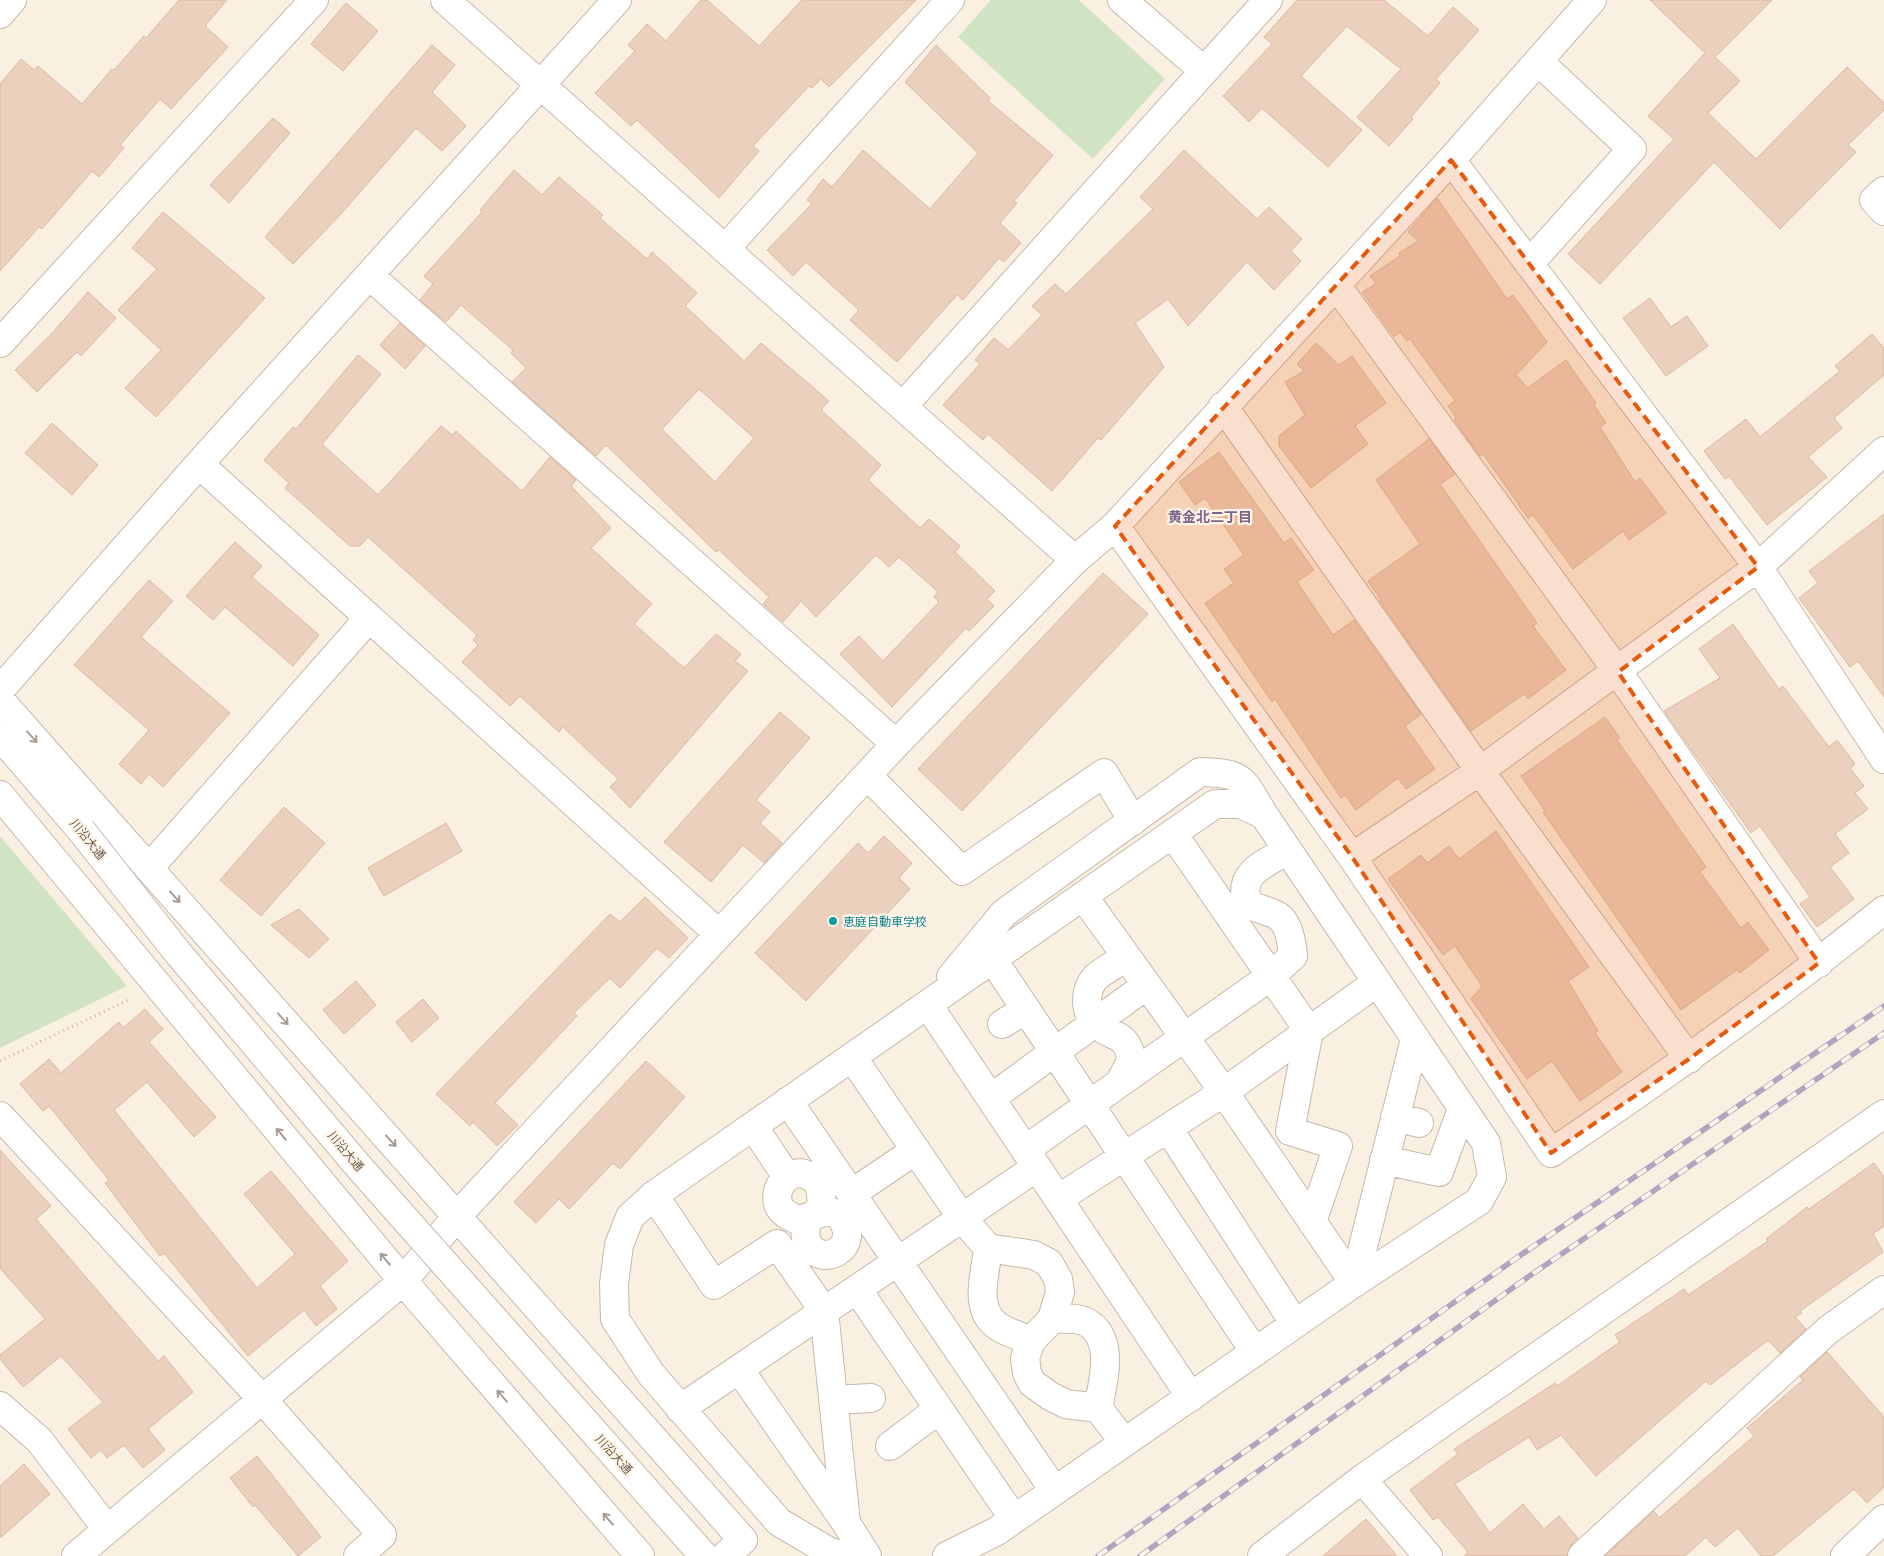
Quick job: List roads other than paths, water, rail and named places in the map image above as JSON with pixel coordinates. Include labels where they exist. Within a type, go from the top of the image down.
[{"type":"street","points":[[0,14],[12,0]]},
{"type":"street","points":[[0,343],[314,0]]},
{"type":"street","points":[[445,0],[1075,560]]},
{"type":"street","points":[[0,690],[199,464],[617,0]]},
{"type":"street","points":[[725,249],[950,0]]},
{"type":"street","points":[[1122,0],[1204,71]]},
{"type":"street","points":[[903,406],[1268,0]]},
{"type":"street","points":[[76,1556],[403,1281],[457,1216],[896,744],[1075,560],[1115,526],[1223,406],[1451,160],[1592,0]]},
{"type":"street","points":[[1529,264],[1632,149],[1538,61]]},
{"type":"street","points":[[1451,160],[1758,568],[1884,759]]},
{"type":"street","points":[[1884,191],[1874,200],[1884,211]]},
{"type":"street","points":[[369,275],[896,744]]},
{"type":"street","points":[[1336,285],[1618,672],[1819,963]]},
{"type":"street","points":[[1223,406],[1480,771],[1689,1060]]},
{"type":"street","points":[[1352,857],[1480,771],[1758,568],[1884,451]]},
{"type":"street","points":[[199,464],[719,934]]},
{"type":"street","points":[[1115,526],[1352,857],[1552,1153],[1689,1060],[1819,963],[1884,910]]},
{"type":"street","points":[[149,868],[369,618]]},
{"type":"street","points":[[0,700],[744,1540],[725,1556]]},
{"type":"street","name":"川沿大通","points":[[0,736],[81,830],[178,953],[359,1167],[704,1556]]},
{"type":"street","points":[[928,1005],[1004,913],[1200,772],[1228,773],[1243,781],[1376,983],[1486,1143],[1492,1177],[1479,1201],[1354,1283],[997,1531],[947,1556]]},
{"type":"street","points":[[867,775],[962,871],[1104,773],[1133,821]]},
{"type":"street","points":[[0,795],[403,1281],[640,1556]]},
{"type":"street","points":[[844,1556],[828,1551],[779,1522],[651,1374],[615,1318],[614,1284],[619,1245],[630,1217],[654,1195],[1215,804],[1241,804],[1264,815]]},
{"type":"street","points":[[1172,834],[1309,1031],[1290,1131],[1338,1146],[1312,1222]]},
{"type":"street","points":[[680,1409],[962,1218],[1089,1104],[1271,976],[1293,956],[1292,944],[1286,926],[1278,916],[1248,904],[1244,892],[1246,879],[1251,874],[1288,850]]},
{"type":"street","points":[[1083,896],[1224,1092],[1354,1283]]},
{"type":"street","points":[[1120,1082],[1132,1059],[1128,1045],[1121,1036],[1110,1033],[1095,1022],[1087,1010],[1087,997],[1095,978],[1126,958]]},
{"type":"street","points":[[993,960],[1255,1352]]},
{"type":"street","points":[[1058,1199],[1224,1092],[1376,983]]},
{"type":"street","points":[[990,1098],[1147,985]]},
{"type":"street","points":[[928,1005],[1191,1397]]},
{"type":"street","points":[[1002,1024],[1026,1009]]},
{"type":"street","points":[[1354,1283],[1384,1160],[1407,1120],[1415,1039]]},
{"type":"street","points":[[852,1057],[962,1218],[988,1248],[1034,1255],[1049,1264],[1058,1279],[1060,1292],[1052,1319],[1031,1341],[1025,1358],[1026,1373],[1032,1383],[1050,1396],[1066,1404],[1098,1408],[1124,1442]]},
{"type":"street","points":[[788,1101],[1054,1490]]},
{"type":"street","points":[[1384,1160],[1439,1172],[1462,1109]]},
{"type":"street","points":[[0,1116],[262,1399],[382,1535],[358,1556]]},
{"type":"street","points":[[1262,1556],[1362,1479],[1882,1120]]},
{"type":"street","points":[[753,1126],[787,1177],[779,1187],[778,1200],[783,1212],[795,1219],[812,1215],[803,1231],[806,1243],[814,1252],[825,1256],[836,1252],[1014,1519]]},
{"type":"street","points":[[1168,1128],[1295,1324]]},
{"type":"street","points":[[851,1194],[916,1150]]},
{"type":"street","points":[[654,1195],[714,1285],[778,1244],[824,1311],[846,1523]]},
{"type":"street","points":[[988,1248],[982,1297],[988,1317],[999,1328],[1031,1341]]},
{"type":"street","points":[[1582,1556],[1828,1330],[1884,1290]]},
{"type":"street","points":[[1052,1319],[1070,1319],[1087,1322],[1098,1334],[1106,1352],[1098,1408]]},
{"type":"street","points":[[739,1368],[846,1523],[866,1556]]},
{"type":"street","points":[[834,1400],[871,1398]]},
{"type":"street","points":[[0,1406],[39,1440],[107,1528]]},
{"type":"street","points":[[890,1446],[939,1409]]},
{"type":"street","points":[[1362,1479],[1428,1556]]},
{"type":"street","points":[[1845,1556],[1884,1520]]},
{"type":"railway","points":[[1098,1556],[1515,1259],[1884,1006]]},
{"type":"railway","points":[[1140,1556],[1528,1277],[1884,1033]]},
{"type":"place","name":"恵庭自動車学校","points":[[833,921]]},
{"type":"district","name":"黄金北二丁目","points":[[1210,517]]}]
